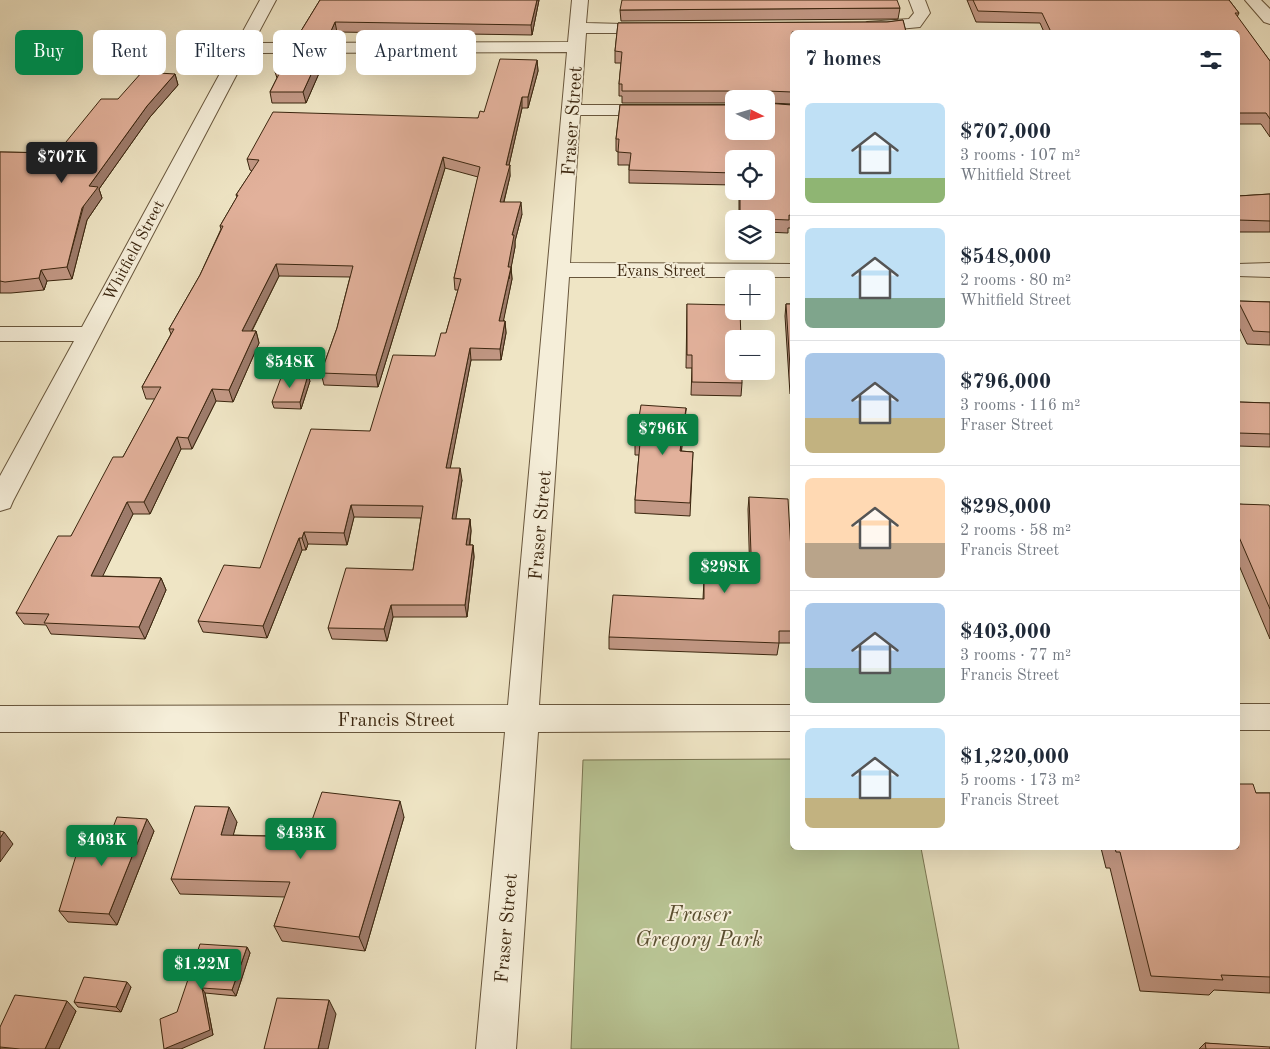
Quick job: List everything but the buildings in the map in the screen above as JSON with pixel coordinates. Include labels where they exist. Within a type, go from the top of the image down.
[{"type":"street","name":"Whitfield Street","points":[[252,30],[268,0]]},
{"type":"street","name":"Fraser Street","points":[[496,1049],[560,270],[580,0]]},
{"type":"street","points":[[855,28],[914,24],[922,13],[917,0]]},
{"type":"street","points":[[1253,0],[1270,19]]},
{"type":"street","points":[[263,47],[577,37],[667,28]]},
{"type":"street","name":"Whitfield Street","points":[[0,501],[227,75]]},
{"type":"street","points":[[572,110],[725,110]]},
{"type":"street","name":"Evans Street","points":[[560,270],[790,270]]},
{"type":"street","points":[[1240,270],[1270,270]]},
{"type":"street","points":[[0,334],[88,334]]},
{"type":"street","points":[[1240,717],[1270,717]]},
{"type":"street","name":"Francis Street","points":[[0,718],[790,718]]},
{"type":"green space","name":"Fraser Gregory Park","points":[[790,759],[790,850],[921,850],[959,1049],[571,1049],[583,760]]}]
